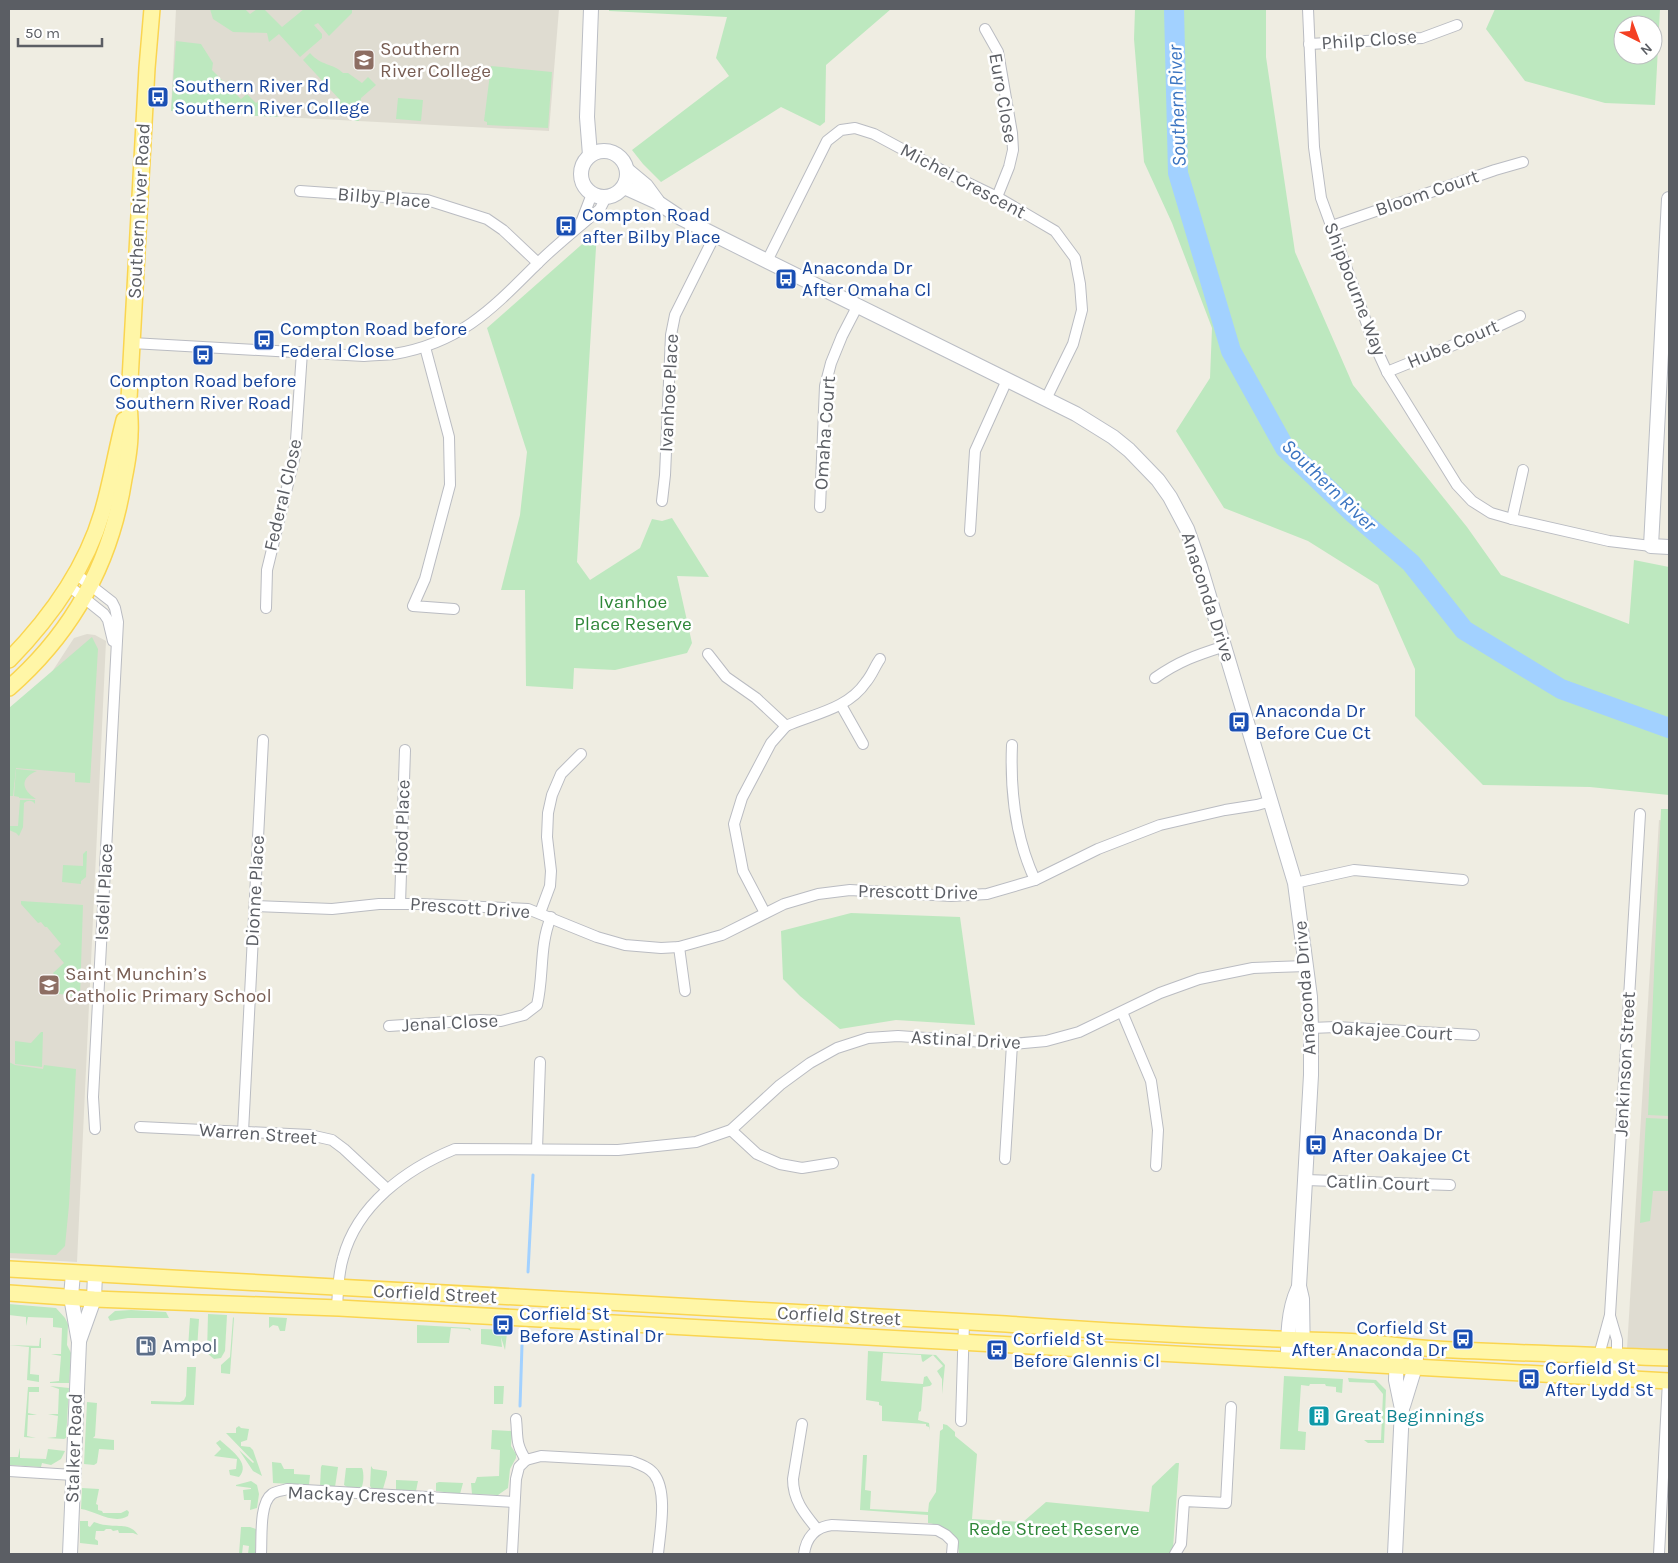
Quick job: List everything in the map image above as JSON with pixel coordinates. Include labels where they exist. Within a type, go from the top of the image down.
[{"type":"main road","points":[[591,9],[587,117],[596,153],[585,161],[581,175],[583,183],[599,195],[613,196],[624,187],[628,171]]},
{"type":"main road","name":"Southern River Road","points":[[9,688],[31,669],[55,641],[88,592],[112,536],[121,502],[130,434],[129,399],[150,13]]},
{"type":"main road","name":"Anaconda Drive","points":[[596,153],[610,151],[622,158],[628,171],[646,186],[657,202]]},
{"type":"main road","name":"Anaconda Drive","points":[[624,187],[657,202],[681,218],[1046,399],[1113,437],[1129,450],[1158,480],[1180,515],[1190,537],[1225,646],[1295,883],[1310,997],[1311,1075],[1306,1180],[1299,1286],[1288,1325],[1288,1359]]},
{"type":"main road","points":[[1669,199],[1651,546],[1669,547]]},
{"type":"main road","name":"Southern River Road","points":[[9,660],[35,633],[73,580],[86,553],[101,514],[129,399]]},
{"type":"main road","name":"Corfield Street","points":[[9,1269],[1304,1341],[1343,1341],[1397,1347],[1669,1358]]},
{"type":"main road","name":"Stalker Road","points":[[70,1554],[79,1342],[71,1297],[73,1273]]},
{"type":"main road","name":"Stalker Road","points":[[79,1342],[94,1299],[95,1274]]},
{"type":"main road","name":"Anaconda Drive","points":[[1299,1286],[1302,1299],[1303,1360]]},
{"type":"main road","name":"Corfield Street","points":[[9,1293],[94,1299],[337,1308],[1669,1381]]},
{"type":"main road","points":[[1394,1554],[1402,1409],[1396,1367],[1397,1347]]},
{"type":"main road","points":[[1402,1409],[1416,1367],[1417,1348]]},
{"type":"street","name":"Shipbourne Way","points":[[1308,9],[1314,147],[1322,198],[1375,346],[1387,372],[1458,485],[1472,501],[1492,513],[1512,520],[1609,541],[1651,546]]},
{"type":"street","name":"Philp Close","points":[[1309,44],[1422,38],[1457,25]]},
{"type":"street","name":"Euro Close","points":[[985,29],[998,52],[1012,133],[1013,150],[997,197]]},
{"type":"street","name":"Michel Crescent","points":[[767,261],[826,141],[841,130],[855,128],[874,134],[997,197],[1055,231],[1075,258],[1082,310],[1073,344],[1046,399]]},
{"type":"street","name":"Bloom Court","points":[[1332,226],[1523,162]]},
{"type":"street","name":"Bilby Place","points":[[300,191],[427,200],[487,219],[503,230],[538,263]]},
{"type":"street","points":[[132,344],[364,356],[394,354],[425,347],[456,334],[493,308],[538,263],[600,209],[599,195]]},
{"type":"street","name":"Ivanhoe Place","points":[[662,501],[665,475],[671,335],[675,315],[716,235]]},
{"type":"street","name":"Omaha Court","points":[[820,508],[825,386],[831,363],[842,336],[858,305]]},
{"type":"street","name":"Hube Court","points":[[1387,372],[1520,316]]},
{"type":"street","points":[[425,347],[449,437],[450,485],[425,579],[413,606],[454,609]]},
{"type":"street","name":"Federal Close","points":[[266,608],[266,570],[295,455],[302,352]]},
{"type":"street","points":[[970,531],[975,451],[1007,380]]},
{"type":"street","points":[[1512,520],[1523,470]]},
{"type":"street","name":"Isdell Place","points":[[73,580],[88,592],[112,602],[118,622],[93,1098],[95,1129]]},
{"type":"street","points":[[1155,678],[1190,657],[1225,646]]},
{"type":"street","points":[[708,654],[726,677],[756,698],[786,726]]},
{"type":"street","points":[[765,913],[743,872],[734,824],[742,798],[771,742],[786,726],[841,705],[855,695],[866,683],[880,659]]},
{"type":"street","points":[[841,705],[863,744]]},
{"type":"street","name":"Dionne Place","points":[[243,1132],[263,740]]},
{"type":"street","points":[[1012,746],[1011,780],[1014,812],[1026,858],[1035,880]]},
{"type":"street","name":"Hood Place","points":[[400,904],[405,750]]},
{"type":"street","points":[[540,913],[550,886],[551,871],[547,837],[548,813],[552,794],[560,774],[581,754]]},
{"type":"street","name":"Prescott Drive","points":[[255,906],[325,909],[400,904],[516,908],[540,913],[597,937],[625,945],[661,948],[679,947],[722,935],[784,904],[818,894],[850,890],[950,896],[987,894],[1035,880],[1098,849],[1160,825],[1272,801]]},
{"type":"street","name":"Jenkinson Street","points":[[1598,1378],[1599,1355],[1610,1315],[1640,814]]},
{"type":"street","points":[[1295,883],[1354,870],[1463,880]]},
{"type":"street","name":"Jenal Close","points":[[389,1026],[480,1020],[501,1021],[524,1015],[537,1005],[541,989],[544,934],[551,918]]},
{"type":"street","points":[[679,947],[685,991]]},
{"type":"street","name":"Astinal Drive","points":[[337,1308],[342,1259],[352,1233],[367,1210],[388,1189],[432,1158],[455,1149],[618,1150],[696,1142],[731,1130],[780,1085],[810,1063],[837,1048],[868,1038],[898,1036],[1012,1044],[1046,1041],[1079,1032],[1160,993],[1200,979],[1253,968],[1306,966]]},
{"type":"street","points":[[1122,1012],[1152,1081],[1158,1130],[1156,1166]]},
{"type":"street","name":"Oakajee Court","points":[[1311,1028],[1336,1027],[1474,1035]]},
{"type":"street","points":[[1006,1159],[1012,1044]]},
{"type":"street","points":[[537,1149],[540,1062]]},
{"type":"street","name":"Warren Street","points":[[140,1127],[310,1135],[332,1140],[350,1153],[388,1189]]},
{"type":"street","points":[[731,1130],[757,1154],[780,1164],[802,1168],[833,1163]]},
{"type":"street","name":"Catlin Court","points":[[1306,1180],[1450,1185]]},
{"type":"street","name":"Jenkinson Street","points":[[1610,1315],[1618,1340],[1617,1378]]},
{"type":"street","points":[[961,1421],[964,1322]]},
{"type":"street","points":[[1660,1554],[1669,1381]]},
{"type":"street","points":[[1175,1554],[1181,1544],[1184,1501],[1226,1503],[1231,1407]]},
{"type":"street","points":[[516,1419],[518,1448],[526,1460]]},
{"type":"street","points":[[802,1424],[793,1479],[794,1496],[817,1530]]},
{"type":"street","points":[[512,1554],[514,1502],[519,1468],[526,1460],[542,1456],[631,1461],[653,1472],[662,1494],[658,1554]]},
{"type":"street","points":[[9,1471],[74,1474]]},
{"type":"street","name":"Mackay Crescent","points":[[261,1554],[263,1511],[266,1502],[270,1495],[287,1489],[514,1502]]},
{"type":"street","points":[[804,1554],[805,1545],[809,1537],[817,1530],[832,1525],[937,1530],[953,1542],[952,1554]]},
{"type":"shaded area","name":"Southern River College","points":[[176,9],[559,9],[549,131],[171,111]]},
{"type":"shaded area","name":"Saint Munchin’s Catholic Primary School","points":[[87,634],[95,635],[106,641],[77,1262],[9,1258],[9,712],[46,681],[74,638]]},
{"type":"shaded area","points":[[1659,820],[1669,821],[1669,1349],[1627,1349]]},
{"type":"green space","points":[[210,9],[245,9],[250,14],[257,9],[264,9],[282,27],[304,9],[352,9],[352,13],[329,36],[318,23],[314,25],[322,34],[322,38],[300,57],[279,34],[269,42],[267,33],[233,32],[213,19]]},
{"type":"green space","points":[[609,9],[891,9],[826,65],[825,122],[820,126],[781,107],[661,182],[632,150],[729,76],[716,58],[727,17],[609,11]]},
{"type":"green space","points":[[1135,9],[1266,9],[1266,57],[1295,252],[1353,385],[1467,527],[1501,575],[1629,624],[1634,560],[1669,567],[1669,795],[1590,787],[1483,785],[1415,716],[1415,669],[1378,585],[1308,541],[1224,508],[1176,431],[1210,378],[1212,328],[1172,223],[1144,162],[1134,39]]},
{"type":"green space","points":[[1495,9],[1660,9],[1660,15],[1613,15],[1613,65],[1657,65],[1655,105],[1605,103],[1525,81],[1486,29]]},
{"type":"green space","points":[[176,41],[201,44],[213,63],[212,70],[241,99],[247,94],[256,103],[260,100],[278,117],[171,111]]},
{"type":"green space","points":[[310,53],[318,60],[335,67],[343,73],[348,73],[362,83],[368,77],[376,85],[361,98],[359,121],[355,121],[339,103],[341,101],[303,60]]},
{"type":"green space","points":[[491,66],[552,72],[548,128],[487,125],[487,122],[484,121]]},
{"type":"green space","points":[[398,98],[423,100],[421,121],[396,119]]},
{"type":"green space","name":"Ivanhoe Place Reserve","points":[[597,231],[577,562],[590,580],[640,548],[652,519],[662,521],[672,518],[709,577],[677,576],[692,643],[687,653],[615,670],[574,668],[573,689],[526,686],[525,590],[501,590],[520,515],[527,452],[487,328]]},
{"type":"green space","points":[[92,637],[98,649],[90,783],[75,782],[75,773],[16,768],[13,796],[9,796],[9,708]]},
{"type":"green space","points":[[16,769],[37,771],[25,780],[24,784],[27,791],[36,799],[14,796]]},
{"type":"green space","points":[[20,800],[35,800],[35,804],[30,801],[24,803],[23,827],[19,836],[9,830],[9,826],[18,826]]},
{"type":"green space","points":[[1661,809],[1669,809],[1669,1116],[1648,1115]]},
{"type":"green space","points":[[86,851],[86,877],[81,881],[81,884],[62,882],[63,865],[83,866],[83,854]]},
{"type":"green space","points":[[21,901],[83,905],[80,997],[46,992],[47,987],[57,978],[53,973],[64,963],[54,951],[61,944],[47,927],[41,922],[38,923],[21,904]]},
{"type":"green space","points":[[851,913],[960,917],[975,1025],[896,1020],[840,1029],[800,996],[783,979],[781,931]]},
{"type":"green space","points":[[43,1032],[42,1067],[15,1064],[15,1041],[31,1043]]},
{"type":"green space","points":[[9,1062],[15,1065],[43,1069],[44,1065],[76,1069],[65,1246],[56,1255],[9,1253]]},
{"type":"green space","points":[[1646,1118],[1669,1119],[1669,1191],[1653,1191],[1650,1221],[1640,1223]]},
{"type":"green space","points":[[9,1304],[56,1308],[65,1318],[68,1324],[67,1345],[71,1353],[69,1383],[50,1383],[59,1381],[61,1356],[51,1354],[61,1354],[62,1328],[53,1327],[53,1318],[28,1317],[26,1326],[26,1317],[9,1315]]},
{"type":"green space","points":[[115,1311],[166,1312],[169,1318],[128,1318],[110,1321],[108,1317]]},
{"type":"green space","points":[[208,1314],[227,1315],[225,1351],[221,1358],[214,1359],[207,1353]]},
{"type":"green space","points":[[233,1317],[230,1374],[221,1373],[221,1365],[230,1357]]},
{"type":"green space","points":[[269,1317],[287,1318],[285,1331],[280,1331],[278,1326],[273,1325],[269,1328]]},
{"type":"green space","points":[[190,1318],[199,1319],[197,1349],[188,1348]]},
{"type":"green space","points":[[417,1325],[470,1328],[471,1331],[468,1329],[451,1328],[449,1343],[417,1343]]},
{"type":"green space","points":[[481,1329],[509,1330],[505,1350],[501,1337],[502,1347],[481,1344]]},
{"type":"green space","points":[[40,1338],[41,1348],[31,1348],[30,1374],[39,1375],[39,1382],[27,1380],[29,1347],[9,1345],[39,1346]]},
{"type":"green space","points":[[868,1351],[936,1355],[945,1365],[942,1394],[942,1379],[937,1371],[943,1366],[933,1355],[923,1362],[921,1355],[883,1353],[881,1381],[923,1384],[924,1377],[927,1376],[932,1384],[923,1387],[921,1411],[919,1412],[918,1420],[929,1423],[930,1431],[926,1424],[882,1421],[882,1406],[879,1405],[879,1402],[866,1400]]},
{"type":"green space","points":[[187,1367],[196,1367],[194,1405],[151,1404],[151,1401],[180,1402],[184,1400],[186,1396]]},
{"type":"green space","points":[[1284,1376],[1343,1379],[1342,1393],[1336,1392],[1336,1387],[1326,1386],[1325,1384],[1301,1385],[1298,1431],[1306,1432],[1305,1450],[1280,1449]]},
{"type":"green space","points":[[1348,1378],[1376,1380],[1386,1390],[1384,1443],[1368,1443],[1364,1440],[1381,1440],[1383,1394],[1374,1383],[1349,1382]]},
{"type":"green space","points":[[50,1386],[69,1388],[66,1438],[64,1439],[47,1438],[56,1437],[58,1416],[48,1414],[58,1414],[59,1389]]},
{"type":"green space","points":[[494,1386],[504,1386],[503,1404],[494,1404]]},
{"type":"green space","points":[[28,1387],[39,1387],[39,1392],[29,1392],[28,1413],[37,1415],[28,1415],[27,1436],[36,1438],[24,1437]]},
{"type":"green space","points":[[87,1402],[97,1403],[95,1436],[93,1438],[114,1440],[114,1450],[99,1449],[97,1463],[94,1465],[84,1464]]},
{"type":"green space","name":"Rede Street Reserve","points":[[943,1424],[955,1432],[955,1436],[977,1454],[972,1519],[1023,1522],[1046,1502],[1149,1512],[1152,1486],[1176,1463],[1179,1463],[1171,1554],[959,1554],[954,1536],[941,1526],[928,1523],[928,1515],[860,1510],[863,1455],[867,1455],[865,1490],[871,1491],[870,1509],[928,1512],[929,1503],[936,1492],[940,1431],[943,1429]]},
{"type":"green space","points":[[239,1426],[249,1429],[247,1440],[241,1442],[241,1446],[250,1447],[253,1450],[262,1476],[253,1471],[239,1450],[254,1462],[226,1433],[236,1433],[236,1428]]},
{"type":"green space","points":[[492,1430],[511,1431],[512,1433],[511,1446],[516,1454],[516,1458],[510,1469],[508,1488],[498,1495],[472,1494],[471,1483],[475,1483],[477,1477],[499,1476],[500,1450],[491,1449]]},
{"type":"green space","points":[[220,1440],[241,1462],[243,1467],[239,1477],[230,1475],[229,1470],[236,1469],[237,1459],[214,1456],[221,1449],[216,1443]]},
{"type":"green space","points":[[20,1448],[20,1458],[46,1459],[48,1449],[65,1451],[61,1459],[51,1465],[42,1463],[41,1467],[9,1465],[9,1457],[18,1457]]},
{"type":"green space","points":[[272,1462],[281,1463],[284,1469],[294,1469],[294,1474],[310,1475],[309,1485],[273,1483]]},
{"type":"green space","points":[[322,1465],[338,1467],[335,1487],[320,1486]]},
{"type":"green space","points":[[371,1466],[373,1469],[387,1471],[383,1489],[372,1489],[370,1486]]},
{"type":"green space","points":[[346,1468],[362,1468],[363,1484],[361,1488],[344,1485]]},
{"type":"green space","points":[[396,1480],[418,1481],[416,1491],[396,1490]]},
{"type":"green space","points":[[251,1481],[257,1485],[259,1494],[257,1508],[250,1510],[251,1500],[244,1500],[243,1490],[251,1488],[236,1485]]},
{"type":"green space","points":[[436,1483],[463,1483],[460,1494],[436,1491]]},
{"type":"green space","points":[[82,1488],[99,1489],[96,1504],[98,1505],[98,1510],[103,1513],[121,1513],[127,1510],[129,1512],[128,1516],[117,1519],[104,1517],[81,1509]]},
{"type":"green space","points":[[80,1521],[88,1521],[88,1526],[90,1527],[94,1522],[104,1525],[124,1526],[132,1529],[138,1535],[119,1533],[118,1530],[106,1529],[104,1531],[96,1531],[95,1539],[98,1541],[98,1545],[80,1543]]},
{"type":"green space","points":[[241,1527],[256,1529],[255,1554],[248,1554],[249,1546],[243,1545],[242,1554],[239,1554]]},
{"type":"waterway","name":"Southern River","points":[[1174,9],[1178,173],[1231,351],[1285,448],[1354,514],[1411,563],[1464,630],[1561,689],[1669,728]]},
{"type":"waterway","points":[[528,1272],[533,1175]]},
{"type":"waterway","points":[[520,1406],[522,1345]]},
{"type":"place","name":"Southern River College","points":[[364,60]]},
{"type":"place","name":"Southern River Rd Southern River College","points":[[158,97]]},
{"type":"place","name":"Compton Road after Bilby Place","points":[[566,226]]},
{"type":"place","name":"Anaconda Dr After Omaha Cl","points":[[786,279]]},
{"type":"place","name":"Compton Road before Federal Close","points":[[264,340]]},
{"type":"place","name":"Compton Road before Southern River Road","points":[[203,355]]},
{"type":"place","name":"Anaconda Dr Before Cue Ct","points":[[1239,722]]},
{"type":"place","name":"Saint Munchin’s Catholic Primary School","points":[[49,985]]},
{"type":"place","name":"Anaconda Dr After Oakajee Ct","points":[[1316,1145]]},
{"type":"place","name":"Corfield St Before Astinal Dr","points":[[503,1325]]},
{"type":"place","name":"Corfield St After Anaconda Dr","points":[[1463,1339]]},
{"type":"place","name":"Ampol","points":[[146,1346]]},
{"type":"place","name":"Corfield St Before Glennis Cl","points":[[997,1350]]},
{"type":"place","name":"Corfield St After Lydd St","points":[[1529,1379]]},
{"type":"place","name":"Great Beginnings","points":[[1319,1416]]}]
